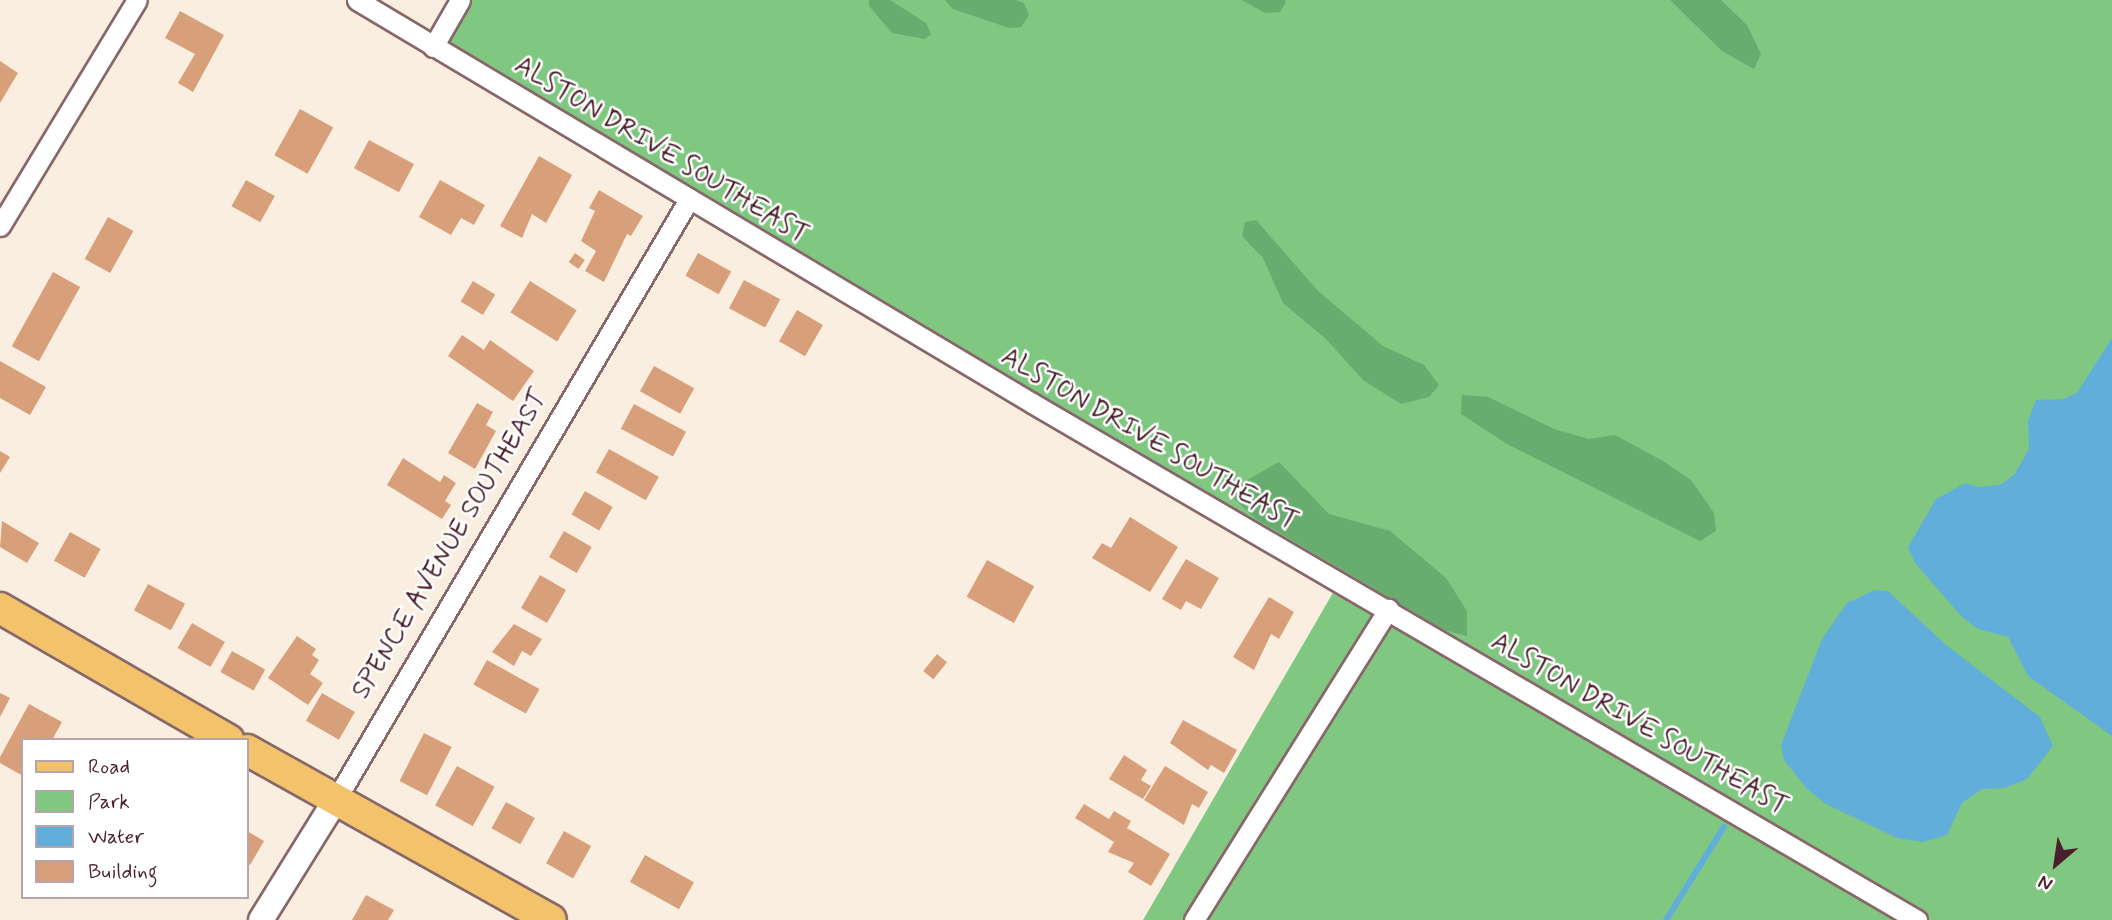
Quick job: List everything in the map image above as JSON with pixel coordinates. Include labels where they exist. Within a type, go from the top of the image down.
[{"type":"main road","points":[[0,608],[226,738]]},
{"type":"main road","points":[[248,751],[551,920]]},
{"type":"street","points":[[0,226],[137,0]]},
{"type":"street","name":"ALSTON DRIVE SOUTHEAST","points":[[357,0],[1905,917]]},
{"type":"street","points":[[433,47],[460,0]]},
{"type":"street","name":"SPENCE AVENUE SOUTHEAST","points":[[261,920],[335,801],[690,199]]},
{"type":"street","points":[[1194,920],[1388,609]]},
{"type":"green space","points":[[455,0],[2112,0],[2112,920],[1143,920],[1341,579],[694,189],[432,39]]},
{"type":"green space","points":[[869,0],[890,0],[926,23],[931,34],[925,39],[892,33],[869,6]]},
{"type":"green space","points":[[945,0],[1016,0],[1024,3],[1029,15],[1021,27],[1009,28],[953,9]]},
{"type":"green space","points":[[1242,0],[1286,2],[1280,12],[1265,13]]},
{"type":"green space","points":[[1670,0],[1721,0],[1747,25],[1761,54],[1754,69],[1722,51]]},
{"type":"green space","points":[[1256,220],[1318,291],[1383,346],[1424,365],[1439,385],[1429,397],[1401,404],[1363,380],[1326,339],[1283,303],[1263,258],[1242,236],[1245,222]]},
{"type":"green space","points":[[1462,395],[1488,397],[1554,429],[1589,439],[1615,435],[1691,480],[1714,513],[1716,531],[1700,541],[1507,444],[1461,414]]},
{"type":"green space","points":[[1279,462],[1329,514],[1390,531],[1446,578],[1467,611],[1467,636],[1444,630],[1256,519],[1231,496],[1235,487]]},
{"type":"water","points":[[2112,338],[2112,736],[2028,676],[2008,637],[1978,629],[1962,617],[1915,563],[1908,547],[1936,499],[1966,483],[1977,487],[2000,485],[2014,475],[2029,449],[2028,421],[2036,400],[2063,399],[2077,393]]},
{"type":"water","points":[[1875,590],[1888,591],[1946,645],[2040,717],[2053,746],[2027,779],[2005,788],[1982,789],[1962,803],[1947,835],[1923,842],[1897,838],[1826,804],[1807,789],[1784,760],[1781,745],[1822,639],[1847,603]]},
{"type":"building","points":[[180,11],[224,35],[193,92],[178,83],[195,54],[165,38]]},
{"type":"building","points":[[0,61],[18,73],[0,103]]},
{"type":"building","points":[[300,109],[333,127],[308,174],[274,155]]},
{"type":"building","points":[[369,140],[414,164],[399,192],[354,168]]},
{"type":"building","points":[[539,156],[572,175],[546,223],[532,214],[522,238],[500,226]]},
{"type":"building","points":[[246,180],[275,196],[260,222],[231,206]]},
{"type":"building","points":[[440,180],[485,205],[474,225],[461,218],[451,235],[419,217]]},
{"type":"building","points":[[599,190],[643,216],[631,236],[627,234],[604,282],[585,271],[596,251],[581,241],[595,211],[589,208]]},
{"type":"building","points":[[108,217],[133,231],[110,273],[85,259]]},
{"type":"building","points":[[575,253],[585,260],[579,269],[569,262]]},
{"type":"building","points":[[698,253],[731,271],[719,294],[685,276]]},
{"type":"building","points":[[53,272],[80,287],[39,361],[12,346]]},
{"type":"building","points":[[744,280],[780,299],[765,328],[729,308]]},
{"type":"building","points":[[473,281],[495,294],[483,315],[461,302]]},
{"type":"building","points":[[530,281],[577,310],[557,342],[510,312]]},
{"type":"building","points":[[797,310],[823,325],[805,356],[779,341]]},
{"type":"building","points":[[462,335],[484,350],[490,340],[534,371],[513,401],[448,356]]},
{"type":"building","points":[[0,361],[46,387],[30,415],[0,398]]},
{"type":"building","points":[[654,366],[694,388],[680,414],[640,391]]},
{"type":"building","points":[[477,403],[493,412],[486,425],[496,431],[475,469],[448,453]]},
{"type":"building","points":[[634,404],[686,432],[673,456],[621,429]]},
{"type":"building","points":[[609,449],[659,477],[646,500],[596,473]]},
{"type":"building","points":[[0,451],[10,457],[0,473]]},
{"type":"building","points":[[403,458],[440,482],[444,475],[456,483],[445,501],[451,505],[442,519],[387,485]]},
{"type":"building","points":[[585,491],[613,507],[599,530],[572,514]]},
{"type":"building","points":[[1130,517],[1178,547],[1150,592],[1092,558],[1102,543],[1111,548]]},
{"type":"building","points":[[2,521],[39,543],[27,563],[0,547]]},
{"type":"building","points":[[564,531],[592,547],[577,573],[549,557]]},
{"type":"building","points":[[70,532],[101,549],[85,578],[54,561]]},
{"type":"building","points":[[1186,559],[1219,578],[1201,609],[1186,601],[1181,610],[1162,599]]},
{"type":"building","points":[[987,560],[1034,586],[1014,623],[967,597]]},
{"type":"building","points":[[540,575],[566,590],[547,623],[521,608]]},
{"type":"building","points":[[148,584],[185,604],[171,630],[134,610]]},
{"type":"building","points":[[1269,597],[1294,612],[1279,639],[1271,634],[1254,670],[1233,657]]},
{"type":"building","points":[[192,623],[225,642],[210,667],[178,648]]},
{"type":"building","points":[[514,624],[542,639],[531,656],[522,651],[514,666],[492,652]]},
{"type":"building","points":[[297,636],[316,649],[312,655],[319,660],[310,674],[323,683],[308,705],[268,678]]},
{"type":"building","points":[[232,651],[265,669],[254,690],[220,672]]},
{"type":"building","points":[[937,654],[947,662],[933,679],[923,671]]},
{"type":"building","points":[[487,660],[539,689],[526,714],[473,684]]},
{"type":"building","points":[[0,693],[10,698],[0,717]]},
{"type":"building","points":[[322,693],[355,712],[339,740],[306,721]]},
{"type":"building","points":[[29,704],[62,722],[53,738],[21,738],[21,775],[0,763],[0,757]]},
{"type":"building","points":[[1183,720],[1237,750],[1224,773],[1211,765],[1208,770],[1170,743]]},
{"type":"building","points":[[424,733],[452,747],[427,795],[399,781]]},
{"type":"building","points":[[1124,755],[1147,770],[1141,780],[1151,786],[1143,799],[1109,779]]},
{"type":"building","points":[[457,766],[495,787],[473,826],[435,805]]},
{"type":"building","points":[[1165,766],[1208,792],[1199,808],[1192,804],[1184,825],[1144,800]]},
{"type":"building","points":[[506,802],[535,818],[520,844],[491,828]]},
{"type":"building","points":[[1084,804],[1109,819],[1114,811],[1131,821],[1127,828],[1170,854],[1151,886],[1128,872],[1134,863],[1108,852],[1114,842],[1075,818]]},
{"type":"building","points":[[564,831],[591,846],[573,878],[546,863]]},
{"type":"building","points":[[248,832],[264,841],[250,865],[248,864]]},
{"type":"building","points":[[645,855],[694,882],[679,909],[630,882]]},
{"type":"building","points":[[366,895],[394,910],[388,920],[352,920]]},
{"type":"waterway","points":[[1666,920],[1724,827]]}]
